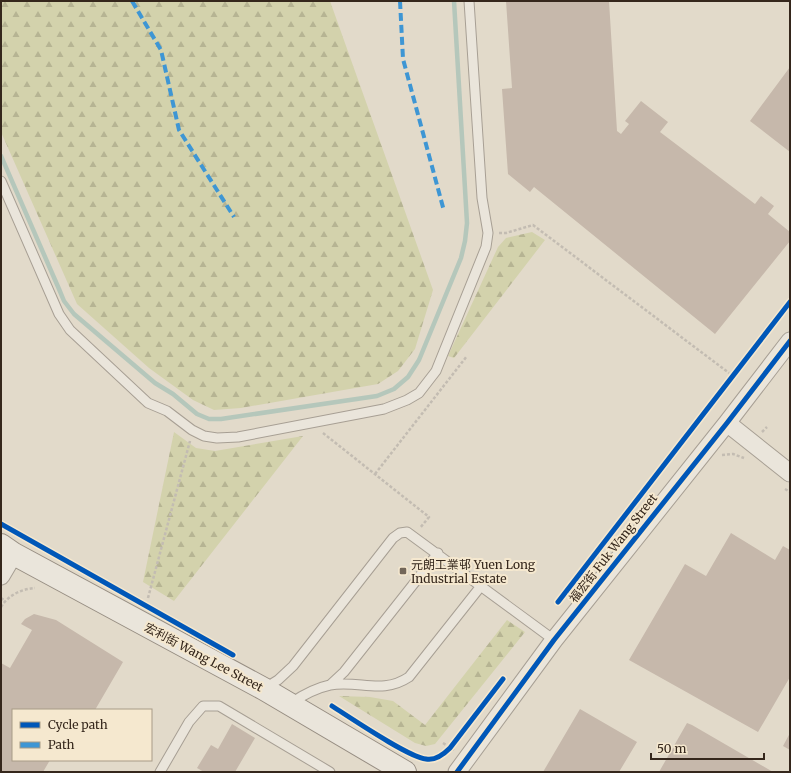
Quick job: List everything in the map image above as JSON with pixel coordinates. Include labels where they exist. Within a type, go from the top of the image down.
[{"type":"street","name":"福宏街 Fuk Wang Street","points":[[457,772],[554,640],[727,423],[790,341]]},
{"type":"street","points":[[727,423],[790,473]]},
{"type":"street","points":[[1,576],[7,550]]},
{"type":"street","name":"宏利街 Wang Lee Street","points":[[7,550],[264,689],[405,772]]},
{"type":"lane","points":[[1,181],[60,314],[70,330],[148,402],[167,411],[192,430],[204,436],[217,438],[238,437],[397,405],[419,393],[436,371],[486,247],[488,233],[482,198],[469,1]]},
{"type":"lane","points":[[264,689],[278,680],[293,666],[393,538],[400,533],[407,532],[414,535],[554,640]]},
{"type":"lane","points":[[330,685],[344,672],[438,553]]},
{"type":"lane","points":[[289,704],[306,694],[330,685],[352,684],[386,686],[398,684],[409,676],[481,586]]},
{"type":"lane","points":[[160,772],[189,722],[203,706],[219,706],[330,772]]},
{"type":"path","points":[[488,233],[506,233],[533,225],[730,375],[737,371]]},
{"type":"path","points":[[375,474],[467,356]]},
{"type":"path","points":[[310,423],[429,517],[414,535]]},
{"type":"path","points":[[148,598],[192,430]]},
{"type":"path","points":[[1,598],[5,601],[1,607]]},
{"type":"path","points":[[447,751],[455,741]]},
{"type":"green space","points":[[1,1],[330,1],[433,290],[415,349],[398,371],[378,384],[241,408],[214,410],[193,400],[149,368],[77,304],[1,132]]},
{"type":"green space","points":[[532,232],[545,240],[454,358],[448,356],[498,247],[506,238]]},
{"type":"green space","points":[[174,432],[196,448],[215,451],[303,436],[174,601],[143,582]]},
{"type":"green space","points":[[507,620],[525,632],[435,744],[426,746],[415,743],[339,696],[370,697],[393,701],[425,725]]},
{"type":"building","points":[[506,1],[609,1],[617,131],[621,134],[629,124],[625,121],[641,101],[668,122],[660,132],[755,204],[761,196],[774,206],[768,214],[790,232],[790,241],[715,334],[534,187],[530,192],[508,174],[502,89],[512,88]]},
{"type":"building","points":[[790,67],[790,152],[750,121]]},
{"type":"building","points":[[731,533],[775,560],[783,546],[790,550],[790,677],[758,732],[629,660],[685,564],[706,576]]},
{"type":"building","points":[[34,614],[56,620],[123,662],[96,709],[12,709],[12,761],[49,761],[43,772],[1,772],[1,663],[10,668],[32,630],[21,624],[25,619]]},
{"type":"building","points":[[580,709],[637,742],[619,772],[543,772]]},
{"type":"building","points":[[687,723],[692,725],[773,772],[659,772]]},
{"type":"building","points":[[232,724],[255,738],[235,772],[204,772],[197,768],[211,745],[218,749]]},
{"type":"building","points":[[790,733],[790,750],[783,746]]},
{"type":"waterway","points":[[1,156],[64,301],[74,314],[155,383],[173,394],[197,414],[209,419],[221,419],[377,396],[394,389],[408,377],[419,360],[461,258],[465,241],[467,223],[454,1]]},
{"type":"marked path","points":[[132,1],[161,50],[179,130],[234,217]]},
{"type":"marked path","points":[[400,1],[403,59],[444,211]]},
{"type":"cycle path","points":[[558,602],[790,302]]},
{"type":"cycle path","points":[[457,772],[554,640],[727,423],[790,341]]},
{"type":"cycle path","points":[[1,524],[233,655]]},
{"type":"cycle path","points":[[332,706],[406,752],[418,757],[433,759],[442,755],[450,748],[503,679]]},
{"type":"place","name":"元朗工業邨 Yuen Long Industrial Estate","points":[[403,571]]}]
